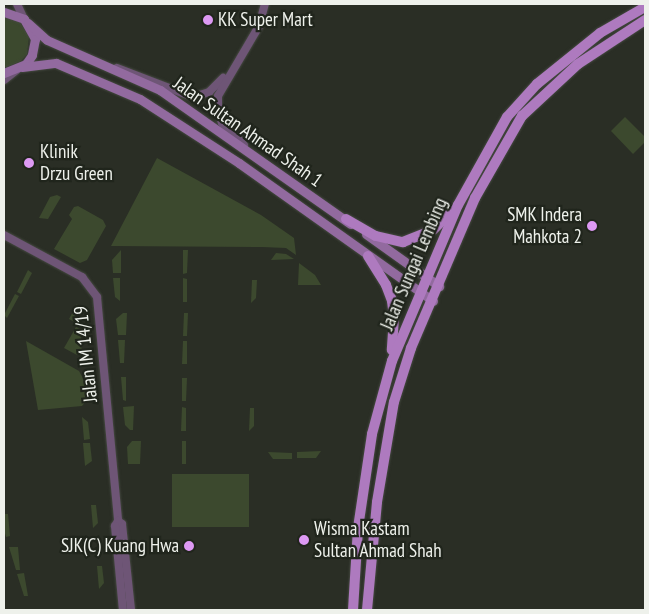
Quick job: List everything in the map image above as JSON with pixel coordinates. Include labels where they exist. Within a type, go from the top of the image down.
[{"type":"main road","name":"Jalan Sungai Lembing","points":[[353,610],[362,496],[372,434],[392,361],[419,291],[458,204],[507,118],[537,84],[600,34],[645,7]]},
{"type":"main road","points":[[4,12],[26,21],[35,45],[30,60],[19,69]]},
{"type":"main road","name":"Jalan Sungai Lembing","points":[[367,610],[385,442],[411,348],[433,301],[475,198],[522,116],[578,64],[645,20]]},
{"type":"main road","name":"Jalan Sultan Ahmad Shah 1","points":[[26,21],[47,40],[113,67],[160,90],[255,155],[425,278],[439,286]]},
{"type":"main road","name":"Jalan Sultan Ahmad Shah 1","points":[[4,73],[56,63],[140,99],[239,163],[433,301]]},
{"type":"main road","points":[[346,220],[376,236],[403,242],[434,230],[458,204]]},
{"type":"main road","points":[[368,256],[378,270],[392,301],[394,318],[392,361]]},
{"type":"street","points":[[17,4],[26,21]]},
{"type":"street","points":[[255,155],[225,127],[218,111],[218,96],[259,26],[265,4]]},
{"type":"street","points":[[113,67],[193,97],[209,92],[233,68]]},
{"type":"street","points":[[4,80],[19,69]]},
{"type":"street","name":"Jalan IM 14/19","points":[[4,235],[86,280],[97,297],[118,521]]},
{"type":"street","points":[[123,610],[115,526],[118,521],[122,524],[131,610]]},
{"type":"green space","points":[[4,17],[20,22],[29,37],[27,54],[21,61],[7,67],[4,67]]},
{"type":"green space","points":[[625,117],[645,137],[645,142],[633,154],[611,131]]},
{"type":"green space","points":[[157,158],[261,215],[294,238],[296,255],[286,248],[111,246]]},
{"type":"green space","points":[[57,195],[61,197],[48,219],[39,218],[50,197]]},
{"type":"green space","points":[[78,206],[103,220],[106,226],[87,260],[80,263],[54,249],[72,219],[69,215],[74,207]]},
{"type":"green space","points":[[121,250],[121,273],[113,273],[112,260]]},
{"type":"green space","points":[[183,250],[188,250],[187,273],[183,274]]},
{"type":"green space","points":[[276,253],[286,254],[294,259],[271,260]]},
{"type":"green space","points":[[299,263],[315,275],[321,285],[298,285]]},
{"type":"green space","points":[[28,270],[32,273],[21,294],[17,292]]},
{"type":"green space","points":[[113,278],[120,278],[120,301],[115,297]]},
{"type":"green space","points":[[183,278],[187,279],[187,302],[183,302]]},
{"type":"green space","points":[[252,280],[257,280],[256,298],[251,303]]},
{"type":"green space","points":[[15,294],[19,296],[7,318],[4,315]]},
{"type":"green space","points":[[77,304],[79,308],[80,325],[69,319]]},
{"type":"green space","points":[[123,313],[127,313],[126,335],[118,335],[116,319]]},
{"type":"green space","points":[[184,313],[188,313],[187,336],[183,336]]},
{"type":"green space","points":[[76,327],[80,329],[82,352],[77,355],[64,348]]},
{"type":"green space","points":[[118,340],[125,340],[124,363],[120,363]]},
{"type":"green space","points":[[26,341],[79,371],[85,382],[86,401],[82,406],[38,410]]},
{"type":"green space","points":[[183,341],[187,341],[187,364],[182,364]]},
{"type":"green space","points":[[121,377],[126,377],[126,401],[123,400]]},
{"type":"green space","points":[[182,378],[187,378],[186,401],[182,401]]},
{"type":"green space","points":[[134,406],[133,430],[130,430],[125,425],[123,407]]},
{"type":"green space","points":[[182,407],[186,408],[186,431],[181,431]]},
{"type":"green space","points":[[250,408],[254,408],[254,426],[249,431]]},
{"type":"green space","points":[[82,417],[88,422],[90,439],[84,440]]},
{"type":"green space","points":[[132,441],[141,441],[140,464],[128,464],[127,447]]},
{"type":"green space","points":[[182,441],[186,441],[186,464],[182,464]]},
{"type":"green space","points":[[83,443],[90,443],[92,461],[85,466]]},
{"type":"green space","points":[[321,451],[316,458],[297,458],[297,452]]},
{"type":"green space","points":[[268,452],[292,453],[292,459],[273,459]]},
{"type":"green space","points":[[172,474],[249,474],[249,527],[172,527]]},
{"type":"green space","points":[[91,505],[96,505],[98,523],[93,528]]},
{"type":"green space","points":[[4,514],[8,514],[10,536],[6,537],[4,530]]},
{"type":"green space","points":[[9,547],[18,547],[20,570],[16,570]]},
{"type":"green space","points":[[97,566],[102,566],[104,583],[99,589]]},
{"type":"green space","points":[[24,573],[28,596],[24,596],[17,574]]},
{"type":"place","name":"KK Super Mart","points":[[208,20]]},
{"type":"place","name":"Klinik Drzu Green","points":[[29,163]]},
{"type":"place","name":"SMK Indera Mahkota 2","points":[[592,226]]},
{"type":"place","name":"Wisma Kastam Sultan Ahmad Shah","points":[[304,540]]},
{"type":"place","name":"SJK(C) Kuang Hwa","points":[[189,546]]}]
